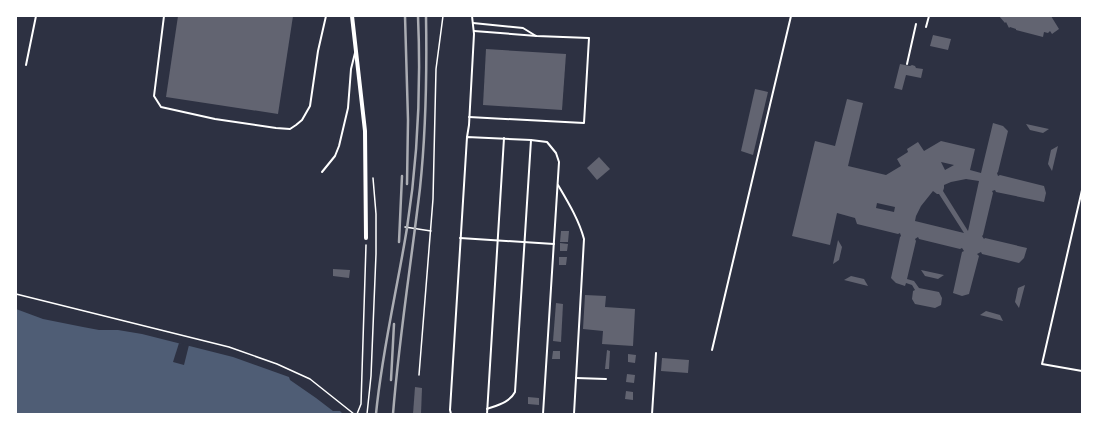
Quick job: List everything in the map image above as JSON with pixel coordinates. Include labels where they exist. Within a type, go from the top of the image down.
[{"type":"street","points":[[352,16],[365,131],[366,238]]},
{"type":"lane","points":[[26,65],[36,16]]},
{"type":"lane","points":[[164,16],[154,96],[161,107],[215,119],[282,128],[290,128],[296,125],[302,120],[310,106],[318,52],[326,16]]},
{"type":"lane","points":[[451,414],[450,402],[474,31],[472,16]]},
{"type":"lane","points":[[712,350],[791,16]]},
{"type":"lane","points":[[926,27],[929,16]]},
{"type":"lane","points":[[473,23],[523,28],[537,36]]},
{"type":"lane","points":[[907,64],[916,24]]},
{"type":"lane","points":[[469,117],[584,122],[589,38],[474,31]]},
{"type":"lane","points":[[322,172],[335,156],[339,146],[348,108],[351,69],[356,50]]},
{"type":"lane","points":[[467,137],[504,138],[548,142],[556,153],[559,162],[544,414]]},
{"type":"lane","points":[[487,414],[504,138]]},
{"type":"lane","points":[[487,409],[508,400],[515,392],[531,140]]},
{"type":"lane","points":[[558,184],[578,221],[584,239],[574,414]]},
{"type":"lane","points":[[1082,190],[1042,364],[1082,371]]},
{"type":"lane","points":[[460,238],[554,244]]},
{"type":"lane","points":[[652,414],[656,354]]},
{"type":"lane","points":[[576,378],[606,380]]},
{"type":"path","points":[[419,375],[434,199],[436,69],[443,16]]},
{"type":"path","points":[[367,414],[376,277],[376,214]]},
{"type":"path","points":[[405,227],[431,231]]},
{"type":"path","points":[[16,294],[229,347],[277,364],[310,379],[355,414],[361,404],[366,238]]},
{"type":"water","points":[[16,309],[43,319],[99,330],[118,330],[142,334],[233,357],[289,377],[290,380],[333,411],[340,411],[343,414],[16,414]]},
{"type":"pier","points":[[179,343],[189,345],[184,365],[173,362]]},
{"type":"building","points":[[178,16],[293,16],[278,114],[166,97]]},
{"type":"building","points":[[999,16],[1051,16],[1059,29],[1052,34],[1050,31],[1048,33],[1044,32],[1043,37],[1010,27],[1009,28],[1006,22],[1005,23]]},
{"type":"building","points":[[933,35],[951,39],[948,50],[930,46]]},
{"type":"building","points":[[486,49],[566,54],[562,110],[483,105]]},
{"type":"building","points":[[900,64],[912,65],[916,68],[923,69],[921,78],[906,75],[902,90],[894,88]]},
{"type":"building","points":[[755,89],[768,92],[753,155],[741,151]]},
{"type":"building","points":[[847,99],[863,103],[848,166],[886,175],[901,166],[897,159],[908,152],[907,149],[918,142],[924,151],[941,141],[975,149],[970,170],[981,173],[993,123],[1003,126],[1008,131],[997,173],[998,176],[1000,175],[1044,186],[1046,193],[1044,202],[996,192],[995,190],[992,191],[993,193],[982,236],[984,239],[1027,248],[1024,258],[1019,263],[982,254],[981,252],[977,254],[979,256],[969,294],[962,296],[953,293],[962,252],[964,251],[962,248],[960,249],[919,239],[918,237],[915,239],[916,241],[907,279],[914,281],[919,288],[939,292],[942,298],[941,305],[935,308],[915,304],[912,299],[913,291],[915,290],[912,285],[906,283],[905,286],[896,283],[891,278],[901,236],[900,233],[898,234],[857,224],[855,218],[837,213],[830,245],[792,236],[815,141],[835,146]],"holes":[[[941,162],[954,165],[945,170]],[[966,179],[979,181],[968,231],[943,191],[944,185]],[[933,191],[939,194],[964,233],[915,221],[921,206]],[[877,203],[895,207],[894,212],[876,208]]]},
{"type":"building","points":[[1026,124],[1049,129],[1043,133],[1030,130]]},
{"type":"building","points":[[1058,146],[1052,171],[1048,164],[1051,150]]},
{"type":"building","points":[[599,157],[610,169],[597,180],[587,168]]},
{"type":"building","points":[[561,231],[569,231],[568,242],[560,242]]},
{"type":"building","points":[[838,240],[842,247],[839,260],[833,264]]},
{"type":"building","points":[[560,243],[568,244],[567,251],[560,251]]},
{"type":"building","points":[[559,257],[567,257],[566,265],[559,265]]},
{"type":"building","points":[[333,269],[350,270],[349,278],[333,276]]},
{"type":"building","points":[[921,270],[944,275],[938,279],[925,276]]},
{"type":"building","points":[[851,276],[864,279],[868,286],[844,280]]},
{"type":"building","points":[[1025,285],[1019,308],[1015,302],[1018,288]]},
{"type":"building","points":[[585,295],[606,296],[605,307],[635,309],[633,346],[602,344],[603,331],[583,329]]},
{"type":"building","points":[[556,303],[563,304],[561,342],[553,341]]},
{"type":"building","points":[[986,311],[1000,315],[1003,321],[980,315]]},
{"type":"building","points":[[607,350],[610,351],[609,369],[605,369]]},
{"type":"building","points":[[553,351],[560,351],[560,359],[552,359]]},
{"type":"building","points":[[628,354],[636,355],[635,363],[628,362]]},
{"type":"building","points":[[662,358],[689,360],[688,373],[661,371]]},
{"type":"building","points":[[627,374],[635,375],[634,383],[626,382]]},
{"type":"building","points":[[415,387],[422,388],[421,414],[413,414]]},
{"type":"building","points":[[626,391],[633,392],[633,400],[625,399]]},
{"type":"building","points":[[528,397],[539,398],[539,405],[528,404]]},
{"type":"railway","points":[[405,16],[408,120],[407,184]]},
{"type":"railway","points":[[376,414],[386,344],[407,228],[414,175],[419,96],[418,16]]},
{"type":"railway","points":[[393,414],[398,357],[417,216],[424,145],[426,102],[426,16]]},
{"type":"railway","points":[[399,242],[402,176]]},
{"type":"railway","points":[[391,380],[394,324]]}]
